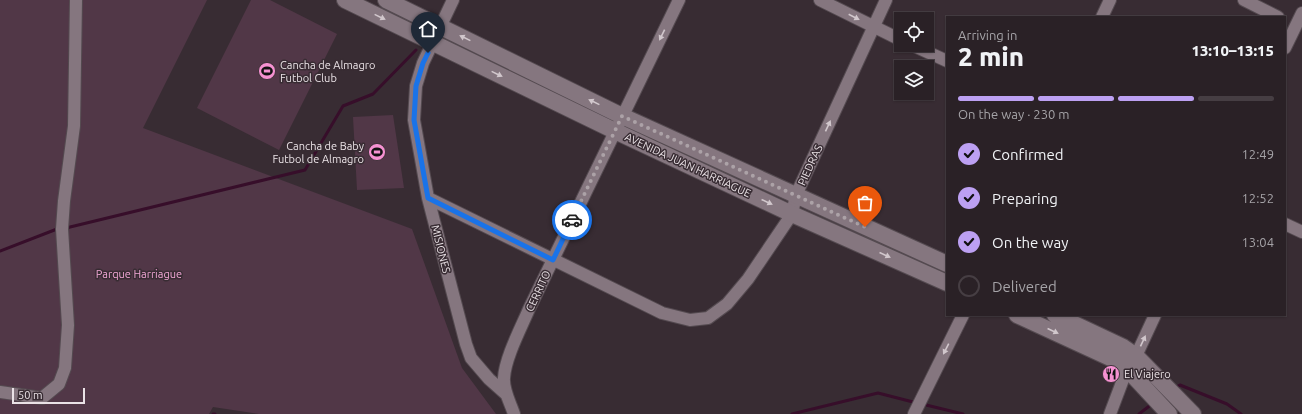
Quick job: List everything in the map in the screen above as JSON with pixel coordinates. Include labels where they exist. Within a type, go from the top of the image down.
[{"type":"street","points":[[0,392],[42,398],[59,384],[65,368],[68,325],[62,229],[64,201],[74,126],[76,0]]},
{"type":"street","name":"AVENIDA JUAN HARRIAGUE","points":[[345,0],[615,131],[792,214],[946,283]]},
{"type":"street","name":"AVENIDA JUAN HARRIAGUE","points":[[386,0],[622,116],[946,264]]},
{"type":"street","name":"MISIONES","points":[[453,0],[423,63],[416,86],[414,120],[428,198],[466,344],[471,358],[489,379],[506,395]]},
{"type":"street","name":"CERRITO","points":[[513,411],[506,395],[504,378],[508,361],[529,309],[679,0]]},
{"type":"street","points":[[820,0],[894,37]]},
{"type":"street","name":"PIEDRAS","points":[[553,260],[662,313],[690,320],[708,318],[727,304],[748,278],[792,214],[796,195],[886,0]]},
{"type":"street","points":[[1102,16],[1110,0]]},
{"type":"street","points":[[1244,0],[1276,16]]},
{"type":"street","points":[[1286,45],[1294,25],[1302,13]]},
{"type":"street","points":[[927,52],[946,61]]},
{"type":"street","points":[[428,198],[553,260]]},
{"type":"street","points":[[1286,224],[1302,232]]},
{"type":"street","points":[[914,414],[962,316]]},
{"type":"street","points":[[1019,316],[1116,361],[1127,369],[1167,412]]},
{"type":"street","points":[[1057,316],[1123,347],[1136,356],[1193,414]]},
{"type":"street","points":[[1110,414],[1127,369],[1136,356],[1155,316]]},
{"type":"green space","name":"Parque Harriague","points":[[0,0],[207,0],[143,128],[412,229],[462,368],[496,414],[259,414],[213,407],[209,414],[0,414]]},
{"type":"green space","name":"Cancha de Almagro Futbol Club","points":[[251,0],[270,0],[337,34],[279,150],[197,108]]},
{"type":"green space","name":"Cancha de Baby Futbol de Almagro","points":[[393,115],[404,188],[357,190],[353,117]]},
{"type":"waterway","points":[[66,228],[305,170],[343,106],[373,94],[416,50]]},
{"type":"waterway","points":[[0,251],[57,229]]},
{"type":"waterway","points":[[1175,388],[1180,385],[1227,404],[1241,414]]},
{"type":"waterway","points":[[792,414],[878,393],[917,403]]},
{"type":"waterway","points":[[922,404],[963,414]]},
{"type":"waterway","points":[[1139,414],[1152,404]]},
{"type":"way so far","points":[[572,220],[622,116],[865,227]]},
{"type":"place","name":"Cancha de Almagro Futbol Club","points":[[267,71]]},
{"type":"place","name":"Cancha de Baby Futbol de Almagro","points":[[377,152]]},
{"type":"place","name":"El Viajero","points":[[1111,374]]},
{"type":"route","points":[[428,53],[423,63],[416,86],[414,120],[428,198],[553,260],[572,220]]}]
